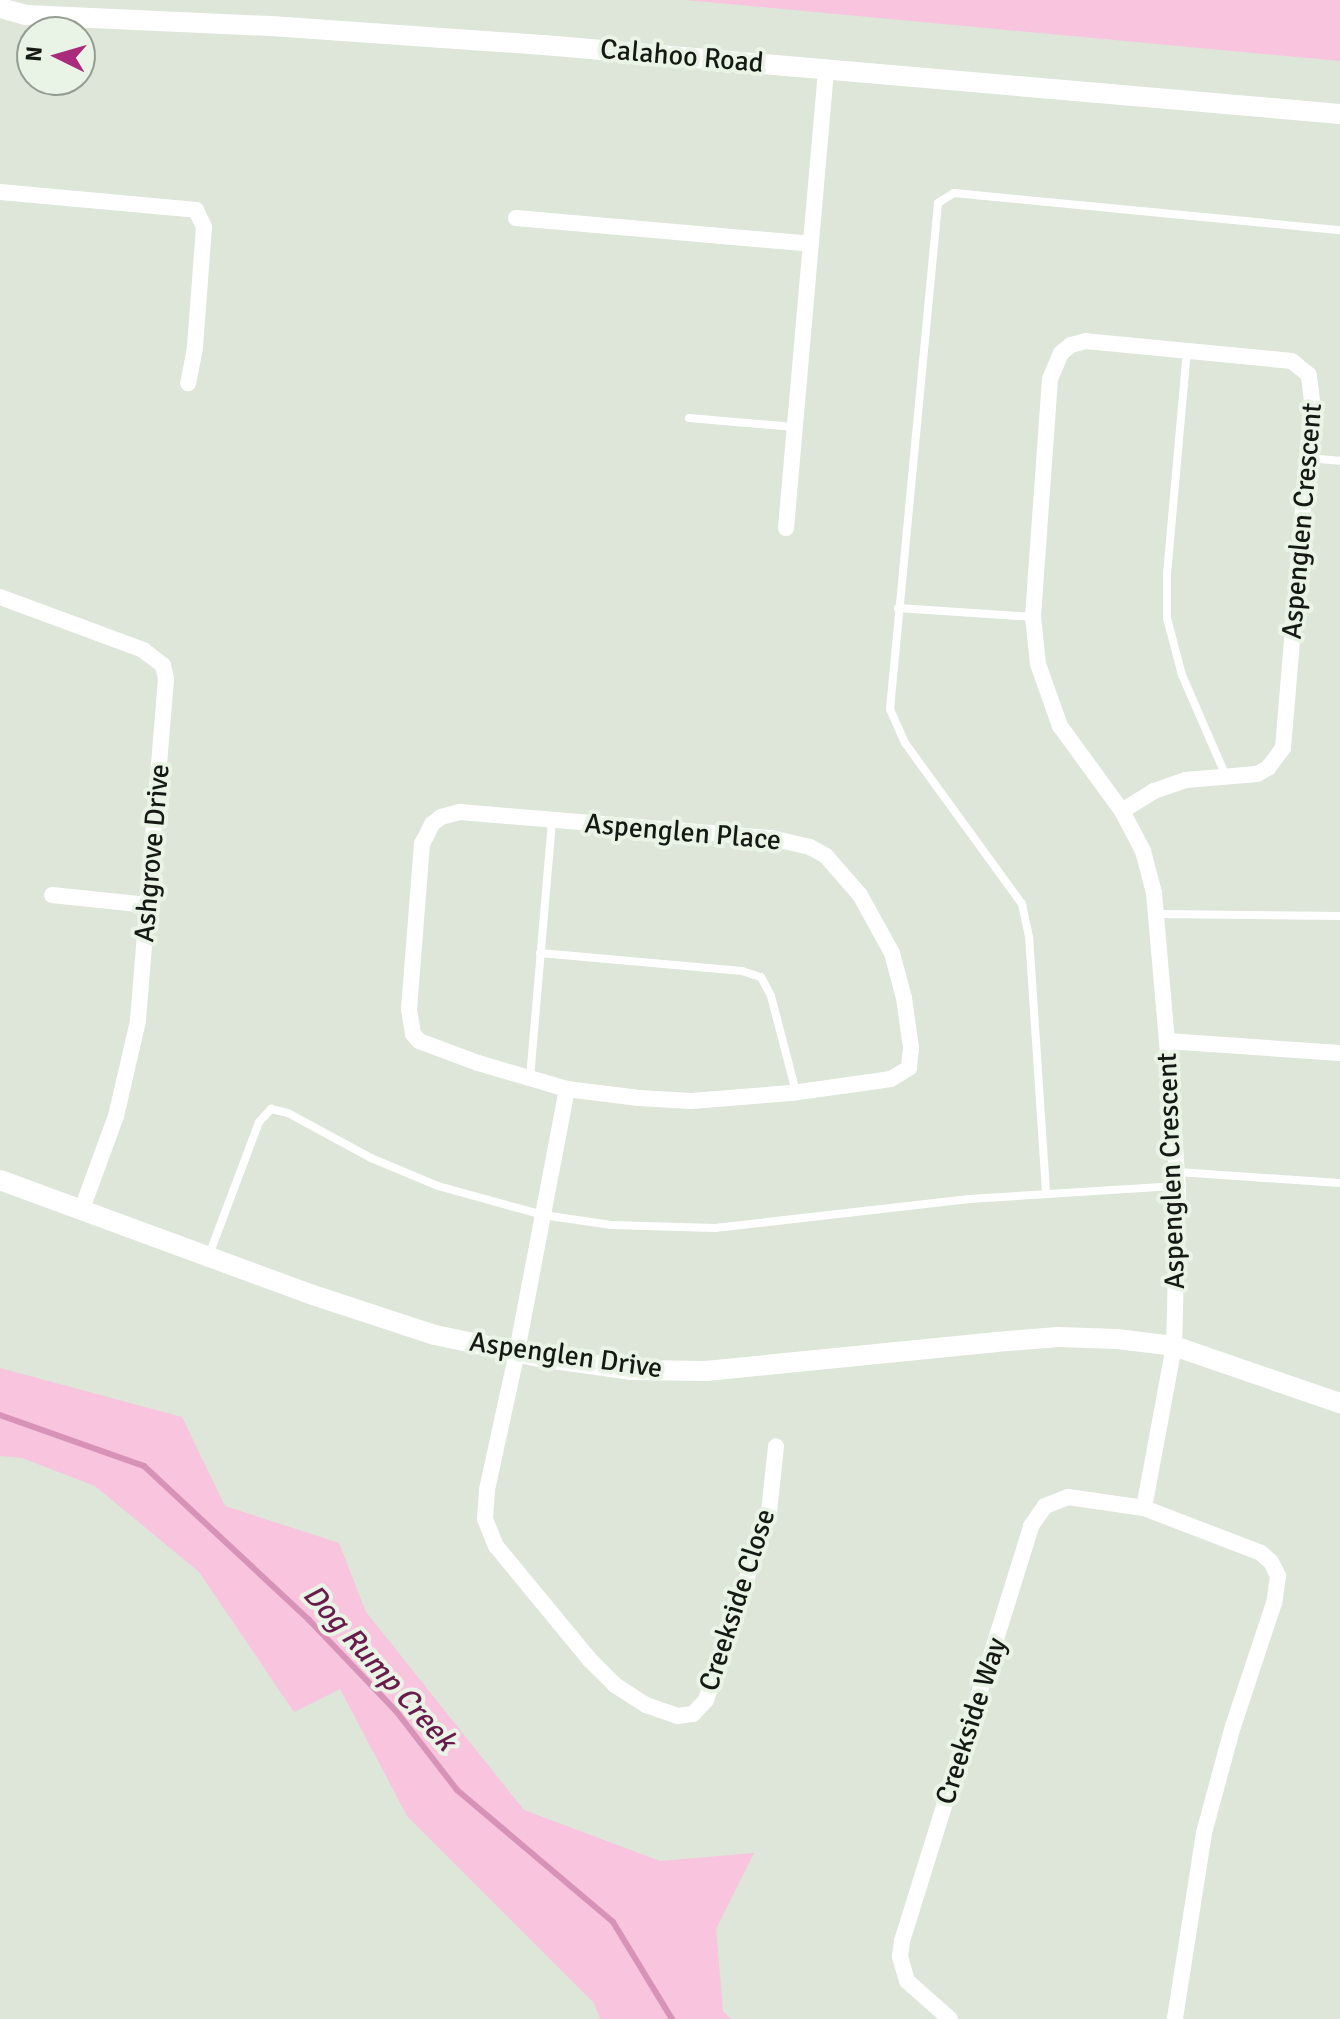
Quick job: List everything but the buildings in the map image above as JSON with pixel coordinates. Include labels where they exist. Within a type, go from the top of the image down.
[{"type":"street","name":"Calahoo Road","points":[[0,8],[26,15],[271,26],[826,68],[1339,114]]},
{"type":"street","name":"Calahoo Road","points":[[0,21],[26,15]]},
{"type":"street","points":[[786,528],[826,68]]},
{"type":"street","points":[[0,192],[196,210],[204,227],[195,348],[188,383]]},
{"type":"street","points":[[516,218],[811,244]]},
{"type":"street","name":"Aspenglen Crescent","points":[[1122,811],[1170,785],[1257,774],[1268,768],[1283,748],[1312,386],[1302,367],[1276,358],[1086,341],[1071,345],[1054,366],[1033,617],[1038,664],[1060,726],[1122,811],[1143,851],[1156,914],[1178,1179],[1174,1346]]},
{"type":"street","name":"Ashgrove Drive","points":[[0,597],[143,650],[163,665],[165,694],[133,1051],[116,1116],[82,1209]]},
{"type":"street","name":"Aspenglen Place","points":[[451,813],[552,820],[771,838],[810,847],[837,866],[872,913],[892,953],[904,998],[911,1059],[909,1068],[891,1079],[796,1092],[691,1101],[567,1089],[438,1050],[419,1041],[413,1034],[409,1009],[422,844],[432,824],[451,813]]},
{"type":"street","points":[[52,895],[147,905]]},
{"type":"street","points":[[1167,1041],[1340,1053]]},
{"type":"street","points":[[517,1352],[567,1089]]},
{"type":"street","name":"Aspenglen Drive","points":[[0,1180],[435,1335],[517,1352],[631,1370],[706,1371],[1058,1337],[1174,1346],[1340,1403]]},
{"type":"street","points":[[1144,1508],[1174,1346]]},
{"type":"street","name":"Creekside Close","points":[[517,1352],[484,1505],[488,1532],[589,1659],[615,1685],[646,1705],[678,1716],[693,1714],[706,1700],[769,1512],[776,1446]]},
{"type":"street","name":"Creekside Way","points":[[950,2019],[907,1981],[900,1956],[902,1941],[1031,1526],[1045,1506],[1068,1497],[1144,1508],[1261,1553],[1271,1562],[1278,1576],[1274,1603],[1233,1726],[1204,1833],[1175,2019]]},
{"type":"lane","points":[[1046,1192],[1026,919],[1008,881],[896,728],[890,709],[938,203],[954,193],[1340,230]]},
{"type":"lane","points":[[1187,350],[1167,574],[1167,618],[1182,675],[1226,777]]},
{"type":"lane","points":[[689,418],[795,427]]},
{"type":"lane","points":[[1307,458],[1340,461]]},
{"type":"lane","points":[[898,608],[1033,617]]},
{"type":"lane","points":[[530,1079],[552,820]]},
{"type":"lane","points":[[1156,914],[1340,916]]},
{"type":"lane","points":[[540,953],[742,971],[761,977],[771,996],[796,1092]]},
{"type":"lane","points":[[209,1256],[259,1122],[271,1109],[288,1113],[371,1158],[438,1186],[543,1215],[643,1227],[715,1228],[1178,1179],[1340,1183]]},
{"type":"shaded area","points":[[686,0],[1340,0],[1340,61]]},
{"type":"shaded area","points":[[0,1368],[182,1417],[225,1506],[339,1543],[366,1612],[524,1810],[660,1861],[754,1853],[716,1929],[723,2011],[731,2019],[600,2019],[594,2003],[407,1816],[340,1689],[294,1712],[199,1572],[95,1486],[22,1458],[0,1456]]},
{"type":"waterway","name":"Dog Rump Creek","points":[[0,1415],[144,1466],[309,1620],[396,1711],[457,1790],[613,1922],[672,2019]]}]
